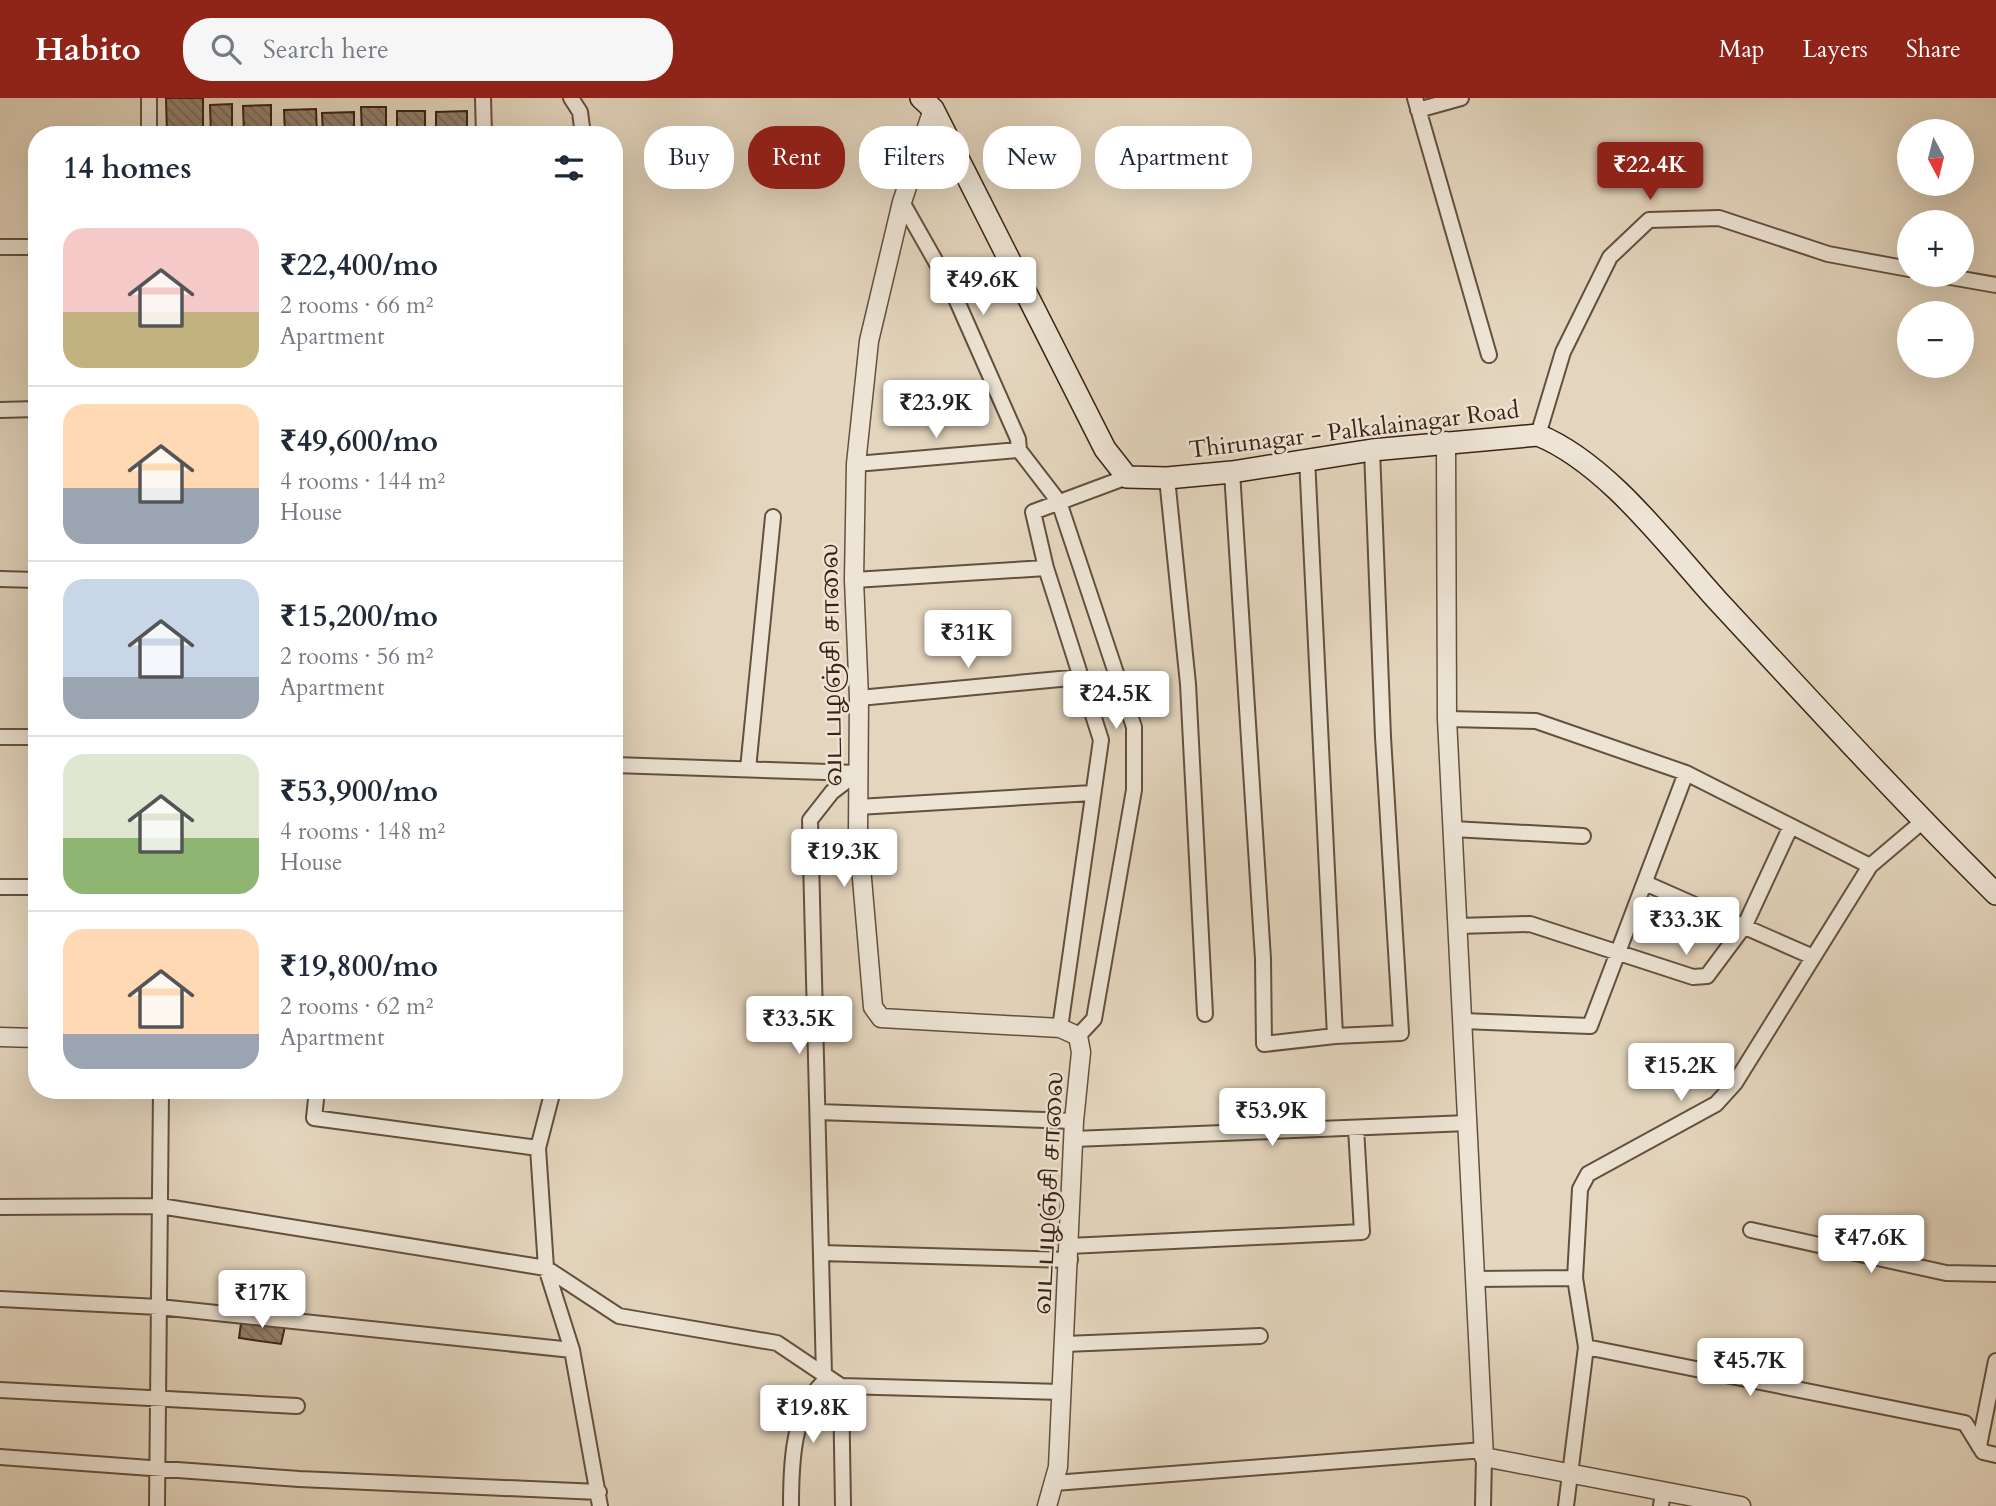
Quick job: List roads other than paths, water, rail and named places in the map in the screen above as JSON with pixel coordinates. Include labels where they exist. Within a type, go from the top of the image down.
[{"type":"main road","points":[[927,104],[1105,449],[1128,477]]},
{"type":"main road","name":"Thirunagar - Palkalainagar Road","points":[[1128,477],[1167,478],[1232,472],[1307,458],[1446,441],[1538,435],[1570,453],[1613,488],[1923,821],[1996,894]]},
{"type":"street","points":[[149,98],[149,126]]},
{"type":"street","points":[[483,98],[484,126]]},
{"type":"street","points":[[571,98],[580,112],[582,126]]},
{"type":"street","points":[[1461,98],[1416,104],[1489,355]]},
{"type":"street","name":"வடபழஞ்சி சாலை","points":[[927,104],[869,341],[856,464],[854,580],[859,698],[858,807],[873,1007],[881,1018],[1060,1028],[1078,1036],[1081,1052],[1074,1130],[1058,1467],[1047,1506]]},
{"type":"street","points":[[901,202],[953,292],[1018,439],[1019,450],[1059,502],[1134,727],[1134,790],[1094,1019],[1078,1036]]},
{"type":"street","points":[[1538,435],[1563,352],[1610,257],[1649,220],[1719,218],[1828,254],[1897,267]]},
{"type":"street","points":[[0,247],[28,247]]},
{"type":"street","points":[[1974,281],[1996,285]]},
{"type":"street","points":[[0,410],[28,409]]},
{"type":"street","points":[[1446,441],[1447,719],[1476,1279],[1484,1454],[1483,1506]]},
{"type":"street","points":[[856,464],[1019,450]]},
{"type":"street","points":[[1232,472],[1263,959],[1265,1044],[1335,1036],[1401,1034],[1382,737],[1372,450]]},
{"type":"street","points":[[1307,458],[1335,1036]]},
{"type":"street","points":[[1060,1028],[1101,740],[1046,568],[1033,512],[1128,477]]},
{"type":"street","points":[[1167,478],[1188,684],[1205,1014]]},
{"type":"street","points":[[748,769],[773,517]]},
{"type":"street","points":[[854,580],[1046,568]]},
{"type":"street","points":[[0,579],[28,580]]},
{"type":"street","points":[[859,698],[1081,677]]},
{"type":"street","points":[[1447,719],[1535,720],[1686,773],[1870,866]]},
{"type":"street","points":[[0,737],[28,737]]},
{"type":"street","points":[[623,765],[857,773]]},
{"type":"street","points":[[791,1506],[791,1461],[801,1418],[826,1376],[810,820],[832,792],[857,773]]},
{"type":"street","points":[[1463,1021],[1590,1026],[1686,773]]},
{"type":"street","points":[[858,807],[1093,793]]},
{"type":"street","points":[[1566,1506],[1587,1347],[1575,1278],[1580,1189],[1588,1174],[1716,1104],[1735,1083],[1870,866],[1923,821]]},
{"type":"street","points":[[1458,926],[1530,924],[1618,955],[1693,977],[1707,976],[1745,925],[1791,826]]},
{"type":"street","points":[[1453,830],[1583,836]]},
{"type":"street","points":[[1645,883],[1813,957]]},
{"type":"street","points":[[0,887],[28,887]]},
{"type":"street","points":[[0,1037],[28,1038]]},
{"type":"street","points":[[156,1506],[161,1099]]},
{"type":"street","points":[[316,1099],[314,1118],[538,1147]]},
{"type":"street","points":[[0,1457],[599,1499],[572,1350],[546,1268],[538,1147],[551,1099]]},
{"type":"street","points":[[817,1112],[1074,1130],[1356,1128],[1468,1124]]},
{"type":"street","points":[[821,1253],[1070,1253],[1362,1232],[1356,1128]]},
{"type":"street","points":[[0,1207],[160,1206],[546,1268],[619,1316],[778,1343],[841,1386],[1062,1392]]},
{"type":"street","points":[[1751,1230],[1945,1273],[1996,1274]]},
{"type":"street","points":[[1476,1279],[1575,1278]]},
{"type":"street","points":[[0,1299],[159,1307],[572,1350]]},
{"type":"street","points":[[1065,1344],[1260,1336]]},
{"type":"street","points":[[1587,1347],[1965,1423],[1983,1452],[1996,1455]]},
{"type":"street","points":[[1979,1446],[1996,1361]]},
{"type":"street","points":[[841,1386],[843,1506]]},
{"type":"street","points":[[0,1390],[158,1396],[297,1406]]},
{"type":"street","points":[[1054,1483],[1484,1454],[1662,1499],[1741,1506]]}]
